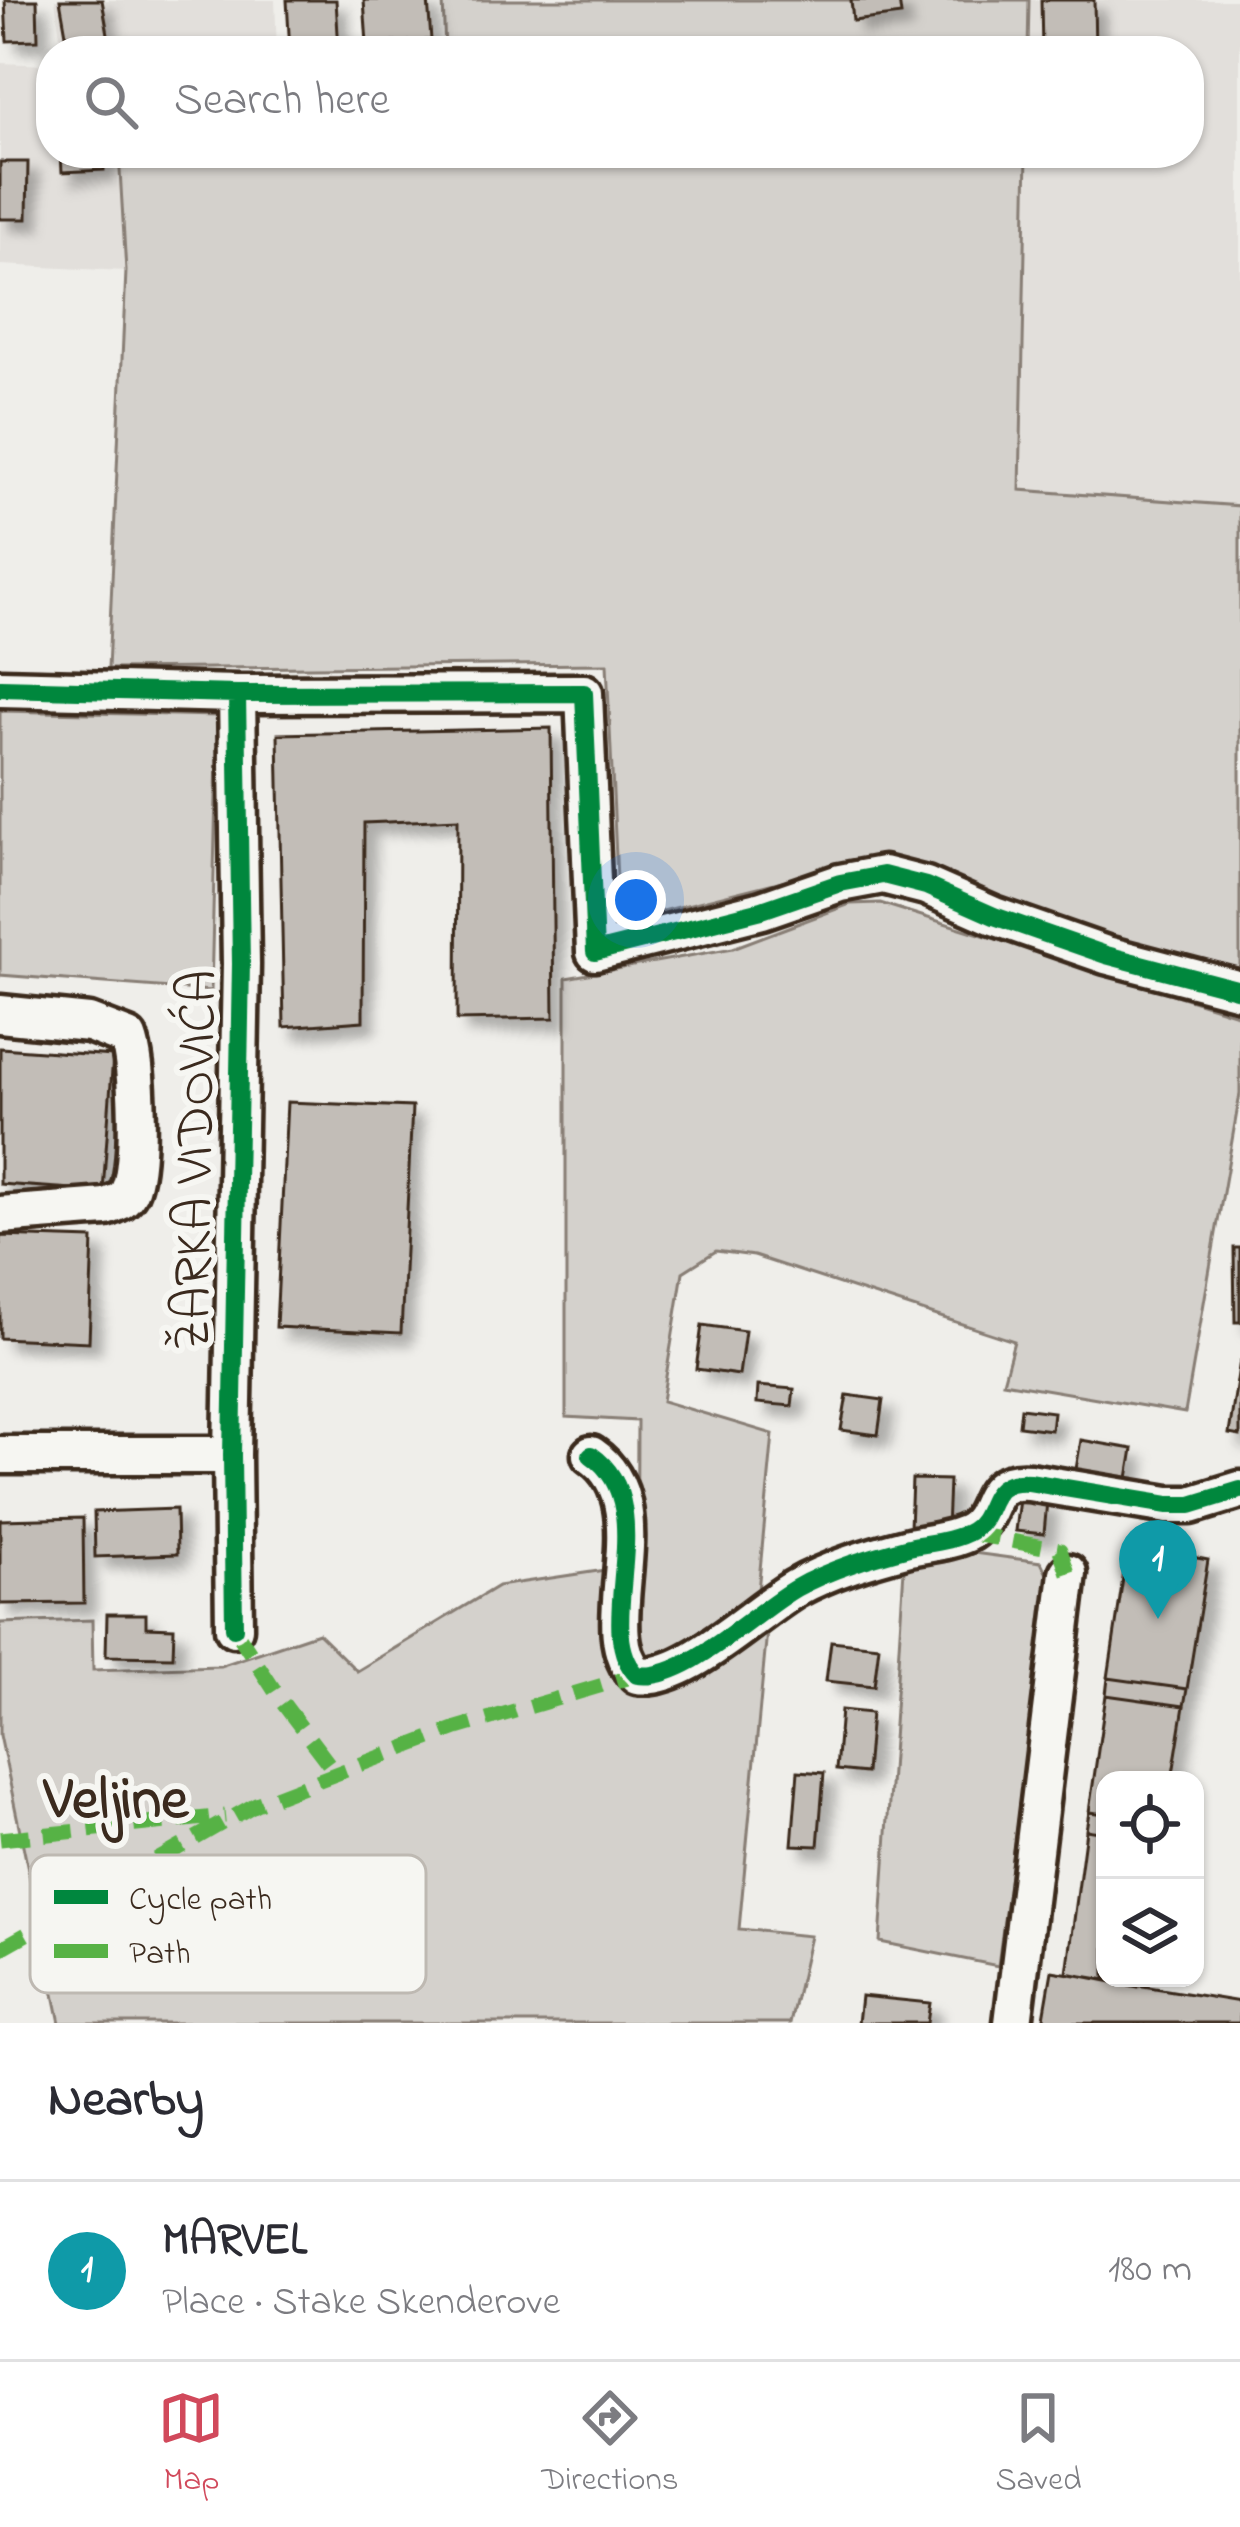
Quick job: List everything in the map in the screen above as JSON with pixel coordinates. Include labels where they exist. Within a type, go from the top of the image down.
[{"type":"street","points":[[0,688],[237,694],[584,693],[595,952],[883,875],[926,886],[994,916],[1106,955],[1240,990]]},
{"type":"street","name":"ŽARKA VIDOVIĆA","points":[[234,1628],[232,1455],[241,964],[237,694]]},
{"type":"street","points":[[0,1014],[110,1029],[128,1038],[136,1058],[134,1168],[122,1201],[106,1207],[0,1215]]},
{"type":"street","points":[[0,1455],[232,1455]]},
{"type":"street","points":[[591,1455],[604,1464],[624,1502],[626,1659],[638,1675],[651,1678],[683,1665],[816,1578],[968,1533],[984,1517],[990,1498],[1007,1484],[1029,1482],[1168,1505],[1191,1505],[1240,1490]]},
{"type":"street","points":[[1013,2023],[1068,1573]]},
{"type":"shaded area","points":[[55,0],[275,0],[276,36],[60,36]]},
{"type":"shaded area","points":[[443,0],[1029,0],[1028,36],[444,36]]},
{"type":"shaded area","points":[[1029,0],[1240,0],[1240,506],[1020,490],[1027,168],[1204,168],[1204,36],[1028,36]]},
{"type":"shaded area","points":[[0,63],[36,64],[36,168],[120,168],[126,271],[0,265]]},
{"type":"shaded area","points":[[120,168],[1027,168],[1020,490],[1240,506],[1240,973],[1069,931],[904,861],[826,870],[619,922],[607,664],[108,669],[126,271]]},
{"type":"shaded area","points":[[0,711],[218,716],[211,991],[0,975]]},
{"type":"shaded area","points":[[880,903],[1240,1015],[1240,1094],[1185,1413],[1003,1382],[1014,1341],[754,1256],[716,1251],[683,1272],[662,1401],[773,1434],[758,1591],[675,1655],[659,1662],[636,1652],[637,1421],[566,1417],[566,978],[733,948],[850,904]]},
{"type":"shaded area","points":[[966,1552],[1041,1562],[1049,1578],[998,1966],[880,1942],[904,1569]]},
{"type":"shaded area","points":[[605,1570],[613,1672],[635,1691],[650,1694],[685,1682],[768,1620],[739,1929],[810,1936],[790,2023],[60,2023],[54,1993],[426,1993],[426,1855],[30,1855],[30,1879],[0,1735],[0,1623],[92,1620],[93,1670],[220,1666],[318,1633],[357,1671],[498,1586]]},
{"type":"building","points":[[5,0],[37,0],[36,40],[7,41]]},
{"type":"building","points":[[60,0],[102,0],[108,36],[66,36]]},
{"type":"building","points":[[287,0],[336,0],[338,36],[289,36]]},
{"type":"building","points":[[364,0],[428,0],[431,36],[366,36]]},
{"type":"building","points":[[851,0],[899,0],[901,15],[853,21]]},
{"type":"building","points":[[1041,0],[1094,0],[1095,36],[1042,36]]},
{"type":"building","points":[[0,162],[28,162],[27,219],[0,219]]},
{"type":"building","points":[[62,168],[104,168],[104,170],[62,172]]},
{"type":"building","points":[[551,728],[554,1018],[457,1020],[458,819],[364,823],[363,1021],[284,1027],[278,734]]},
{"type":"building","points":[[0,1048],[113,1056],[103,1191],[0,1184]]},
{"type":"building","points":[[287,1102],[412,1107],[401,1333],[276,1327]]},
{"type":"building","points":[[0,1236],[93,1239],[89,1342],[0,1338]]},
{"type":"building","points":[[1234,1248],[1240,1248],[1240,1322],[1235,1322]]},
{"type":"building","points":[[702,1325],[745,1331],[739,1375],[696,1369]]},
{"type":"building","points":[[1240,1360],[1240,1436],[1229,1434]]},
{"type":"building","points":[[758,1386],[794,1389],[792,1406],[757,1403]]},
{"type":"building","points":[[847,1395],[883,1400],[878,1435],[841,1430]]},
{"type":"building","points":[[1021,1408],[1053,1412],[1051,1430],[1019,1426]]},
{"type":"building","points":[[1081,1440],[1133,1449],[1127,1484],[1075,1475]]},
{"type":"building","points":[[912,1479],[949,1480],[947,1530],[910,1528]]},
{"type":"building","points":[[1019,1499],[1047,1501],[1044,1534],[1015,1531]]},
{"type":"building","points":[[176,1509],[177,1554],[95,1557],[94,1512]]},
{"type":"building","points":[[83,1518],[84,1603],[0,1604],[0,1520]]},
{"type":"building","points":[[1128,1545],[1208,1560],[1187,1689],[1108,1678]]},
{"type":"building","points":[[107,1614],[146,1614],[146,1627],[174,1628],[173,1657],[106,1656]]},
{"type":"building","points":[[831,1641],[879,1646],[874,1686],[826,1681]]},
{"type":"building","points":[[1108,1678],[1187,1689],[1184,1706],[1106,1695]]},
{"type":"building","points":[[1106,1695],[1184,1706],[1173,1771],[1096,1771],[1096,1813],[1089,1812]]},
{"type":"building","points":[[841,1710],[871,1713],[866,1773],[836,1770]]},
{"type":"building","points":[[798,1771],[824,1773],[818,1846],[792,1845]]},
{"type":"building","points":[[1089,1812],[1096,1813],[1096,1832],[1086,1830]]},
{"type":"building","points":[[1086,1830],[1096,1832],[1096,1979],[1067,1973]]},
{"type":"building","points":[[1052,1971],[1096,1978],[1096,1987],[1149,1987],[1240,2002],[1240,2023],[1043,2023]]},
{"type":"building","points":[[861,1996],[930,2003],[927,2023],[858,2023]]},
{"type":"marked path","points":[[968,1533],[1060,1550],[1068,1573]]},
{"type":"marked path","points":[[234,1628],[337,1775]]},
{"type":"marked path","points":[[166,1855],[256,1804],[457,1728],[637,1675]]},
{"type":"marked path","points":[[0,1839],[225,1816]]},
{"type":"marked path","points":[[0,1949],[30,1932]]},
{"type":"cycle path","points":[[0,688],[237,694],[584,693],[595,952],[883,875],[926,886],[994,916],[1106,955],[1240,990]]},
{"type":"cycle path","points":[[234,1628],[232,1455],[241,964],[237,694]]},
{"type":"cycle path","points":[[591,1455],[612,1477],[622,1504],[620,1628],[625,1654],[637,1675],[656,1675],[697,1657],[779,1599],[823,1575],[971,1531],[997,1492],[1014,1482],[1168,1505],[1191,1505],[1240,1490]]},
{"type":"place","name":"MARVEL","points":[[1158,1619]]},
{"type":"district","name":"Veljine","points":[[116,1796]]}]
